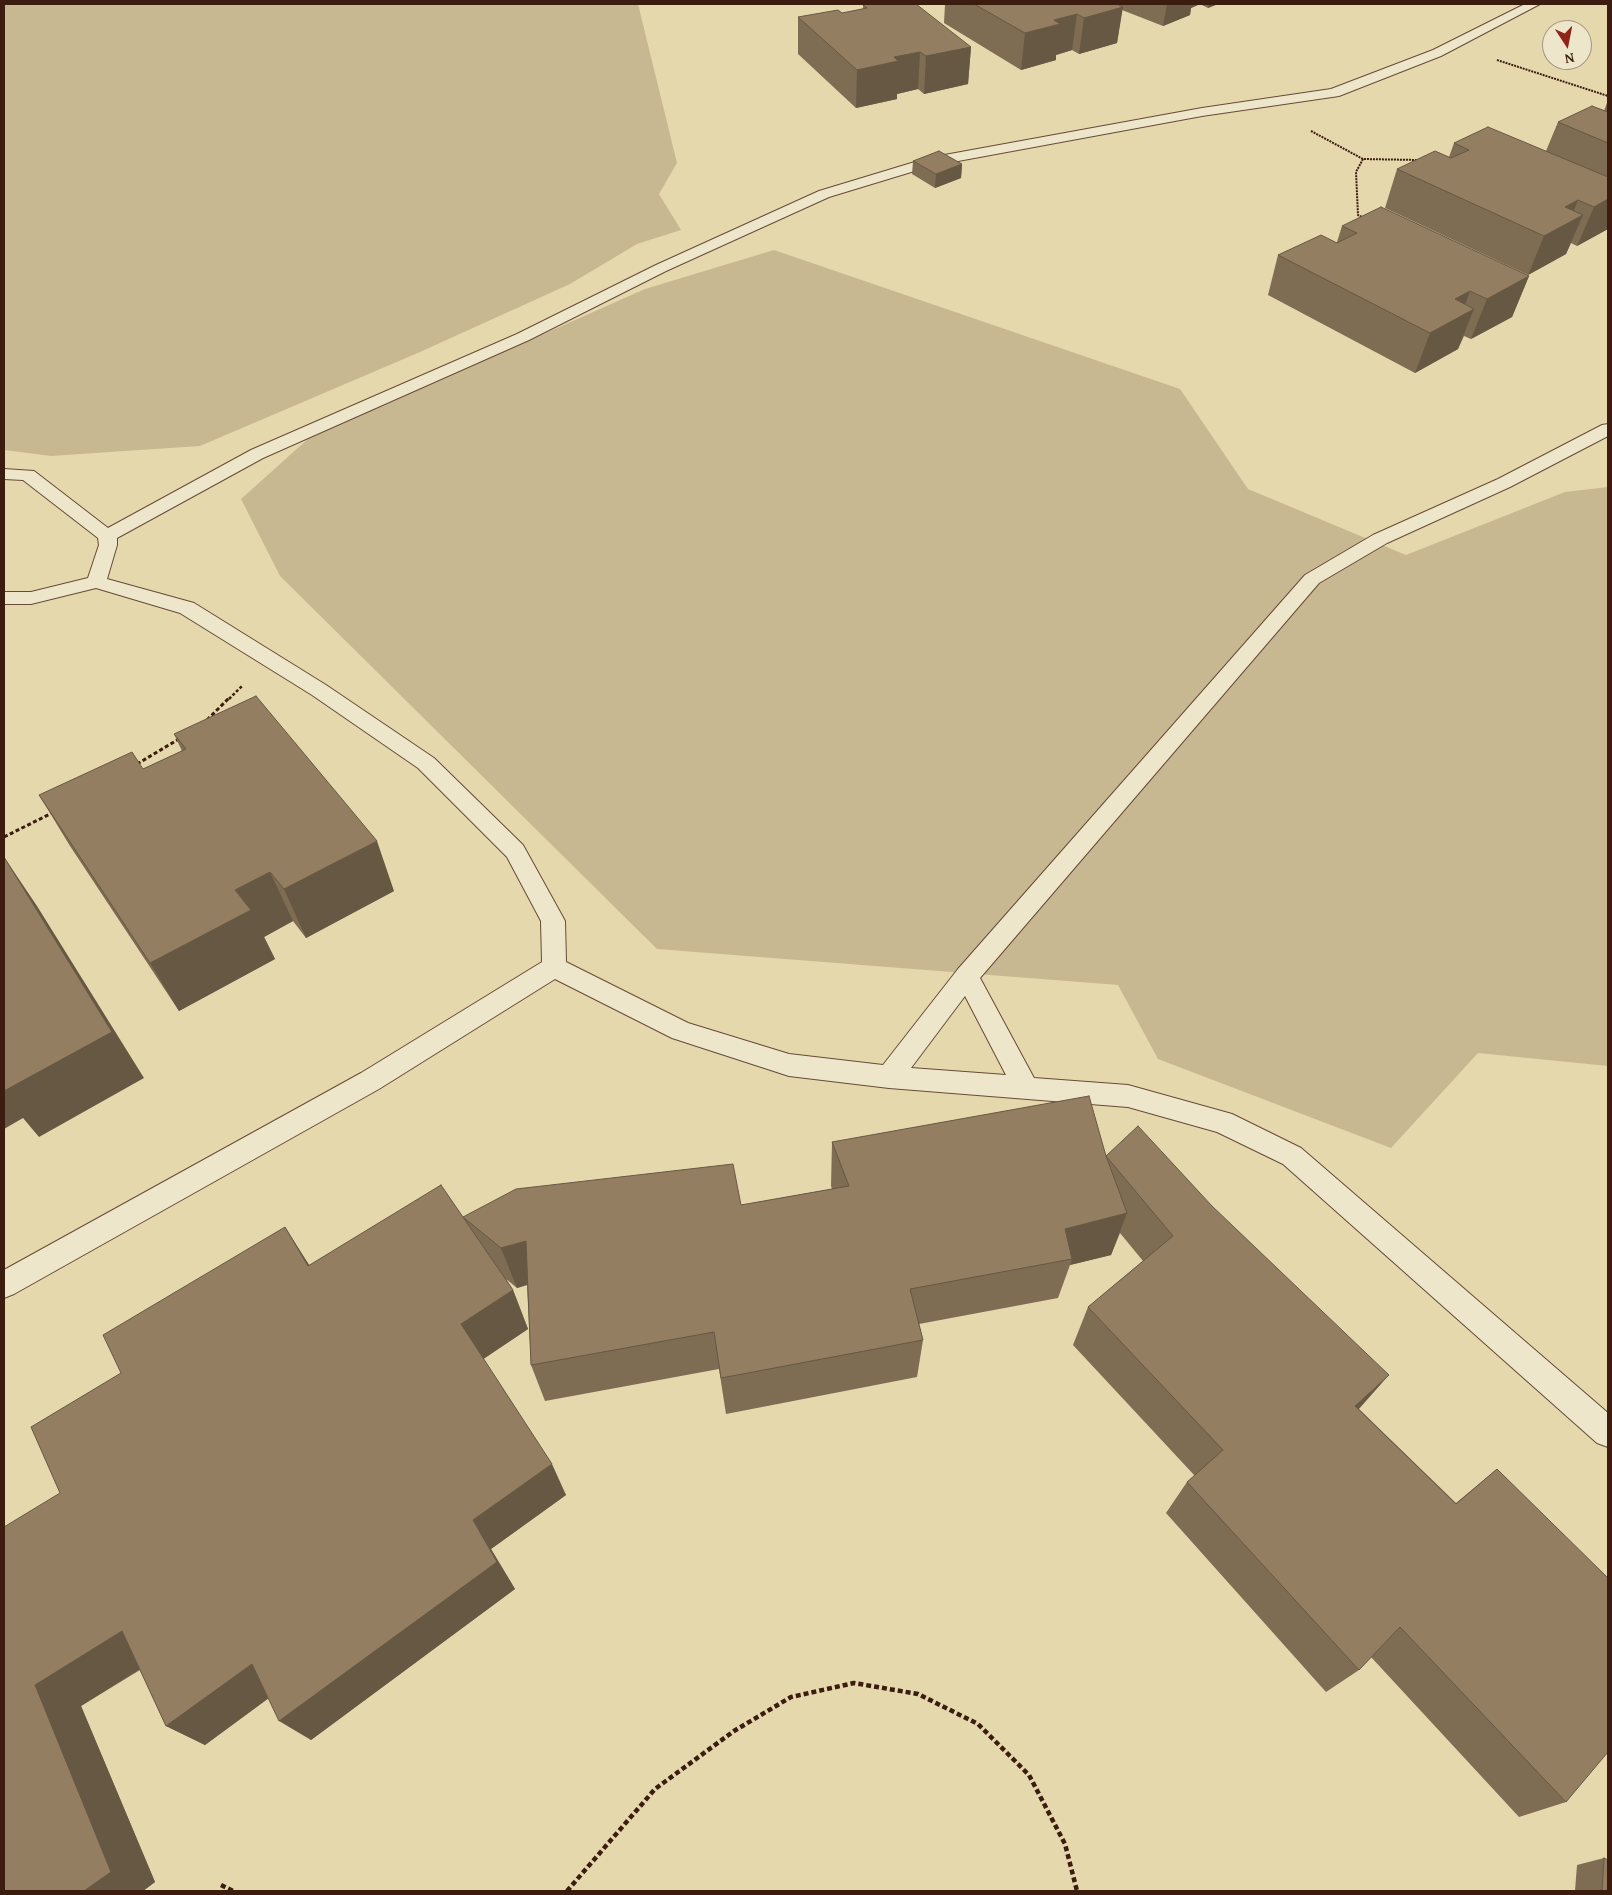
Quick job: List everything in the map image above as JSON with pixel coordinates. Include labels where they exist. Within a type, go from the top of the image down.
[{"type":"lane","points":[[108,536],[258,454],[523,337],[661,268],[824,194],[928,162],[1046,138],[1334,93],[1453,44],[1534,4]]},
{"type":"lane","points":[[889,1077],[967,976],[1312,579],[1380,539],[1504,484],[1608,429]]},
{"type":"lane","points":[[4,474],[28,475],[108,536]]},
{"type":"lane","points":[[96,582],[108,545],[108,536]]},
{"type":"lane","points":[[4,598],[31,598],[96,582],[187,608],[326,695],[426,763],[515,851],[552,920],[554,967]]},
{"type":"lane","points":[[554,967],[681,1031],[789,1065],[889,1077],[1128,1096],[1223,1122],[1292,1156],[1608,1432]]},
{"type":"lane","points":[[4,1285],[370,1081],[554,967]]},
{"type":"lane","points":[[967,976],[1026,1088]]},
{"type":"path","points":[[1453,44],[1518,68],[1608,96]]},
{"type":"path","points":[[1260,104],[1363,159],[1418,160]]},
{"type":"path","points":[[1363,159],[1356,172],[1358,215],[1368,220]]},
{"type":"path","points":[[202,724],[269,659]]},
{"type":"path","points":[[133,766],[187,734]]},
{"type":"path","points":[[4,837],[62,808]]},
{"type":"path","points":[[567,1891],[655,1789],[734,1731],[791,1697],[854,1683],[918,1694],[978,1724],[1029,1775],[1066,1844],[1077,1891]]},
{"type":"path","points":[[221,1885],[233,1891]]},
{"type":"shaded area","points":[[4,4],[638,4],[677,163],[659,194],[681,230],[637,244],[570,284],[420,352],[200,446],[51,456],[4,450]]},
{"type":"shaded area","points":[[774,250],[1180,389],[1248,489],[1406,555],[1565,492],[1608,487],[1608,1066],[1478,1053],[1391,1148],[1158,1059],[1118,985],[657,949],[280,576],[241,499],[309,438],[645,289]]},
{"type":"building","points":[[916,4],[971,47],[926,56],[920,52],[894,57],[898,61],[857,70],[798,17],[838,10],[842,13],[867,8],[863,5]]},
{"type":"building","points":[[974,4],[1117,4],[1123,7],[1084,18],[1077,14],[1054,20],[1060,24],[1025,33]]},
{"type":"building","points":[[1592,106],[1608,112],[1608,143],[1558,122]]},
{"type":"building","points":[[1488,127],[1608,177],[1608,199],[1594,207],[1578,200],[1565,207],[1583,215],[1544,236],[1397,169],[1435,151],[1451,158],[1469,150],[1454,143]]},
{"type":"building","points":[[939,151],[962,164],[936,174],[913,161]]},
{"type":"building","points":[[1381,207],[1529,276],[1487,299],[1470,291],[1455,299],[1474,309],[1430,333],[1278,255],[1321,235],[1337,243],[1357,233],[1342,226]]},
{"type":"building","points":[[256,696],[377,841],[284,889],[270,872],[235,890],[251,910],[150,963],[39,795],[132,752],[143,769],[186,749],[174,734]]},
{"type":"building","points":[[4,857],[112,1032],[4,1091]]},
{"type":"building","points":[[1089,1096],[1106,1156],[1127,1213],[1065,1229],[1072,1259],[910,1289],[923,1340],[721,1378],[714,1332],[531,1365],[526,1241],[501,1248],[463,1217],[516,1189],[733,1164],[741,1205],[849,1186],[832,1142]]},
{"type":"building","points":[[1138,1126],[1212,1206],[1389,1375],[1355,1406],[1456,1504],[1497,1469],[1608,1578],[1608,1752],[1566,1802],[1400,1627],[1359,1670],[1187,1482],[1223,1450],[1088,1307],[1173,1236],[1106,1156]]},
{"type":"building","points":[[441,1185],[513,1290],[461,1324],[552,1464],[473,1520],[497,1562],[279,1721],[252,1664],[166,1726],[122,1631],[35,1685],[111,1872],[84,1891],[4,1891],[4,1527],[60,1493],[31,1427],[121,1373],[103,1335],[285,1227],[308,1266]]},
{"type":"building","points":[[1604,1858],[1608,1860],[1608,1891],[1602,1891]]}]
